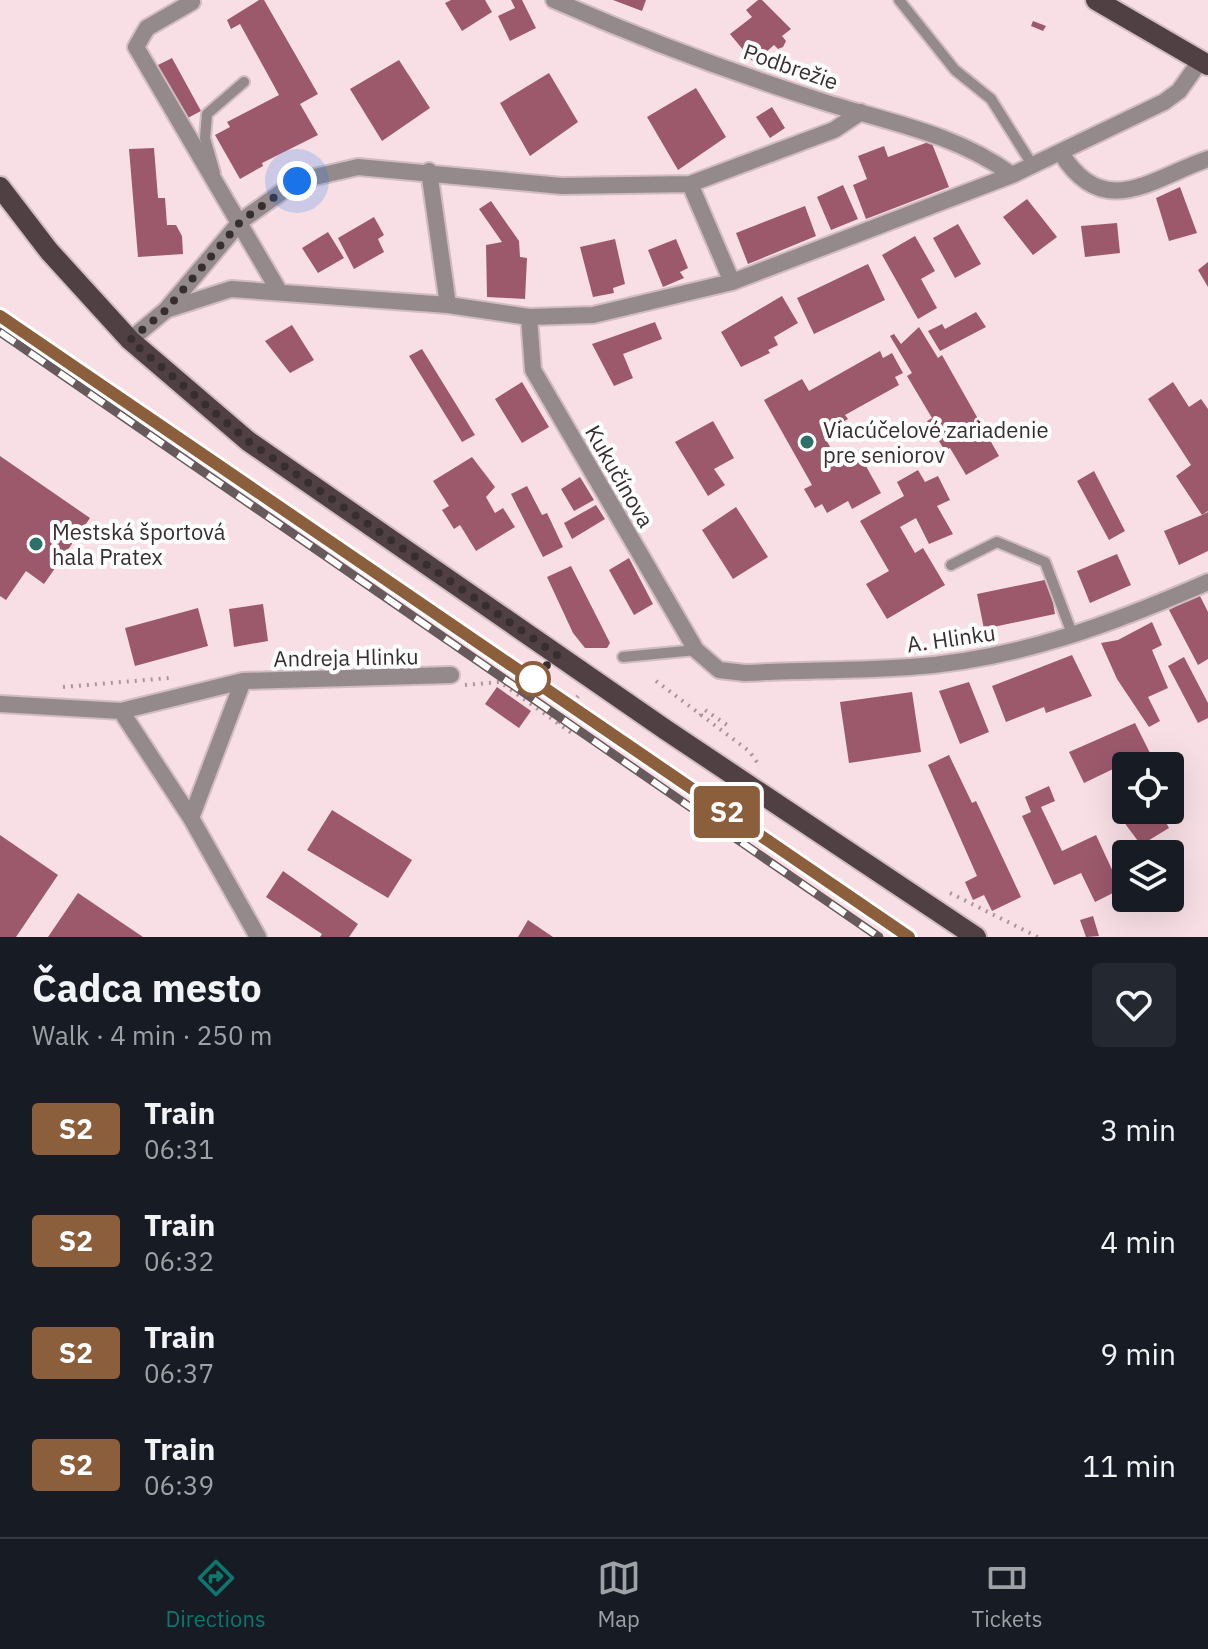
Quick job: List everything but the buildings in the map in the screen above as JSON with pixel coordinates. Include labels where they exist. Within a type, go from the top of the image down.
[{"type":"main road","points":[[1096,0],[1204,62]]},
{"type":"main road","points":[[0,187],[49,251],[130,340],[248,441],[666,730],[976,937]]},
{"type":"street","name":"Podbrežie","points":[[554,0],[628,32],[934,134],[995,162],[1012,175]]},
{"type":"street","points":[[192,2],[147,28],[136,47],[241,221],[279,291]]},
{"type":"street","points":[[166,310],[231,289],[448,305],[529,317],[593,315],[732,282],[1012,175],[1061,153],[1164,102],[1179,91],[1204,62]]},
{"type":"street","points":[[130,340],[166,310],[241,221],[297,181],[358,167],[429,171],[562,186],[690,184],[834,130],[861,112]]},
{"type":"street","points":[[1061,153],[1078,176],[1093,184],[1126,190],[1153,185],[1208,159]]},
{"type":"street","points":[[429,171],[448,305]]},
{"type":"street","points":[[690,184],[732,282]]},
{"type":"street","name":"Kukučínova","points":[[529,317],[533,370],[696,650]]},
{"type":"street","name":"A. Hlinku","points":[[696,650],[711,666],[727,672],[884,668],[977,658],[1073,636],[1129,617],[1208,582]]},
{"type":"street","name":"Andreja Hlinku","points":[[0,704],[121,711],[243,681],[452,681]]},
{"type":"street","name":"Andreja Hlinku","points":[[191,818],[243,681]]},
{"type":"street","points":[[121,711],[191,818],[258,937]]},
{"type":"lane","points":[[899,0],[955,70],[991,99],[1033,166]]},
{"type":"lane","points":[[222,194],[205,138],[207,114],[244,82]]},
{"type":"lane","points":[[951,565],[997,542],[1045,562],[1073,636]]},
{"type":"lane","points":[[623,657],[696,650]]},
{"type":"path","points":[[452,681],[500,682],[573,734]]},
{"type":"path","points":[[656,681],[700,716],[705,710],[727,725]]},
{"type":"path","points":[[558,723],[578,696]]},
{"type":"railway","points":[[0,315],[908,937]]},
{"type":"railway","points":[[0,332],[879,937]]},
{"type":"train","name":"S2","points":[[0,316],[909,937]]},
{"type":"place","name":"Viacúčelové zariadenie pre seniorov","points":[[807,442]]},
{"type":"place","name":"Mestská športová hala Pratex","points":[[36,544]]},
{"type":"route","points":[[297,181],[241,221],[166,310],[130,340],[248,441],[557,655],[533,679]]}]
